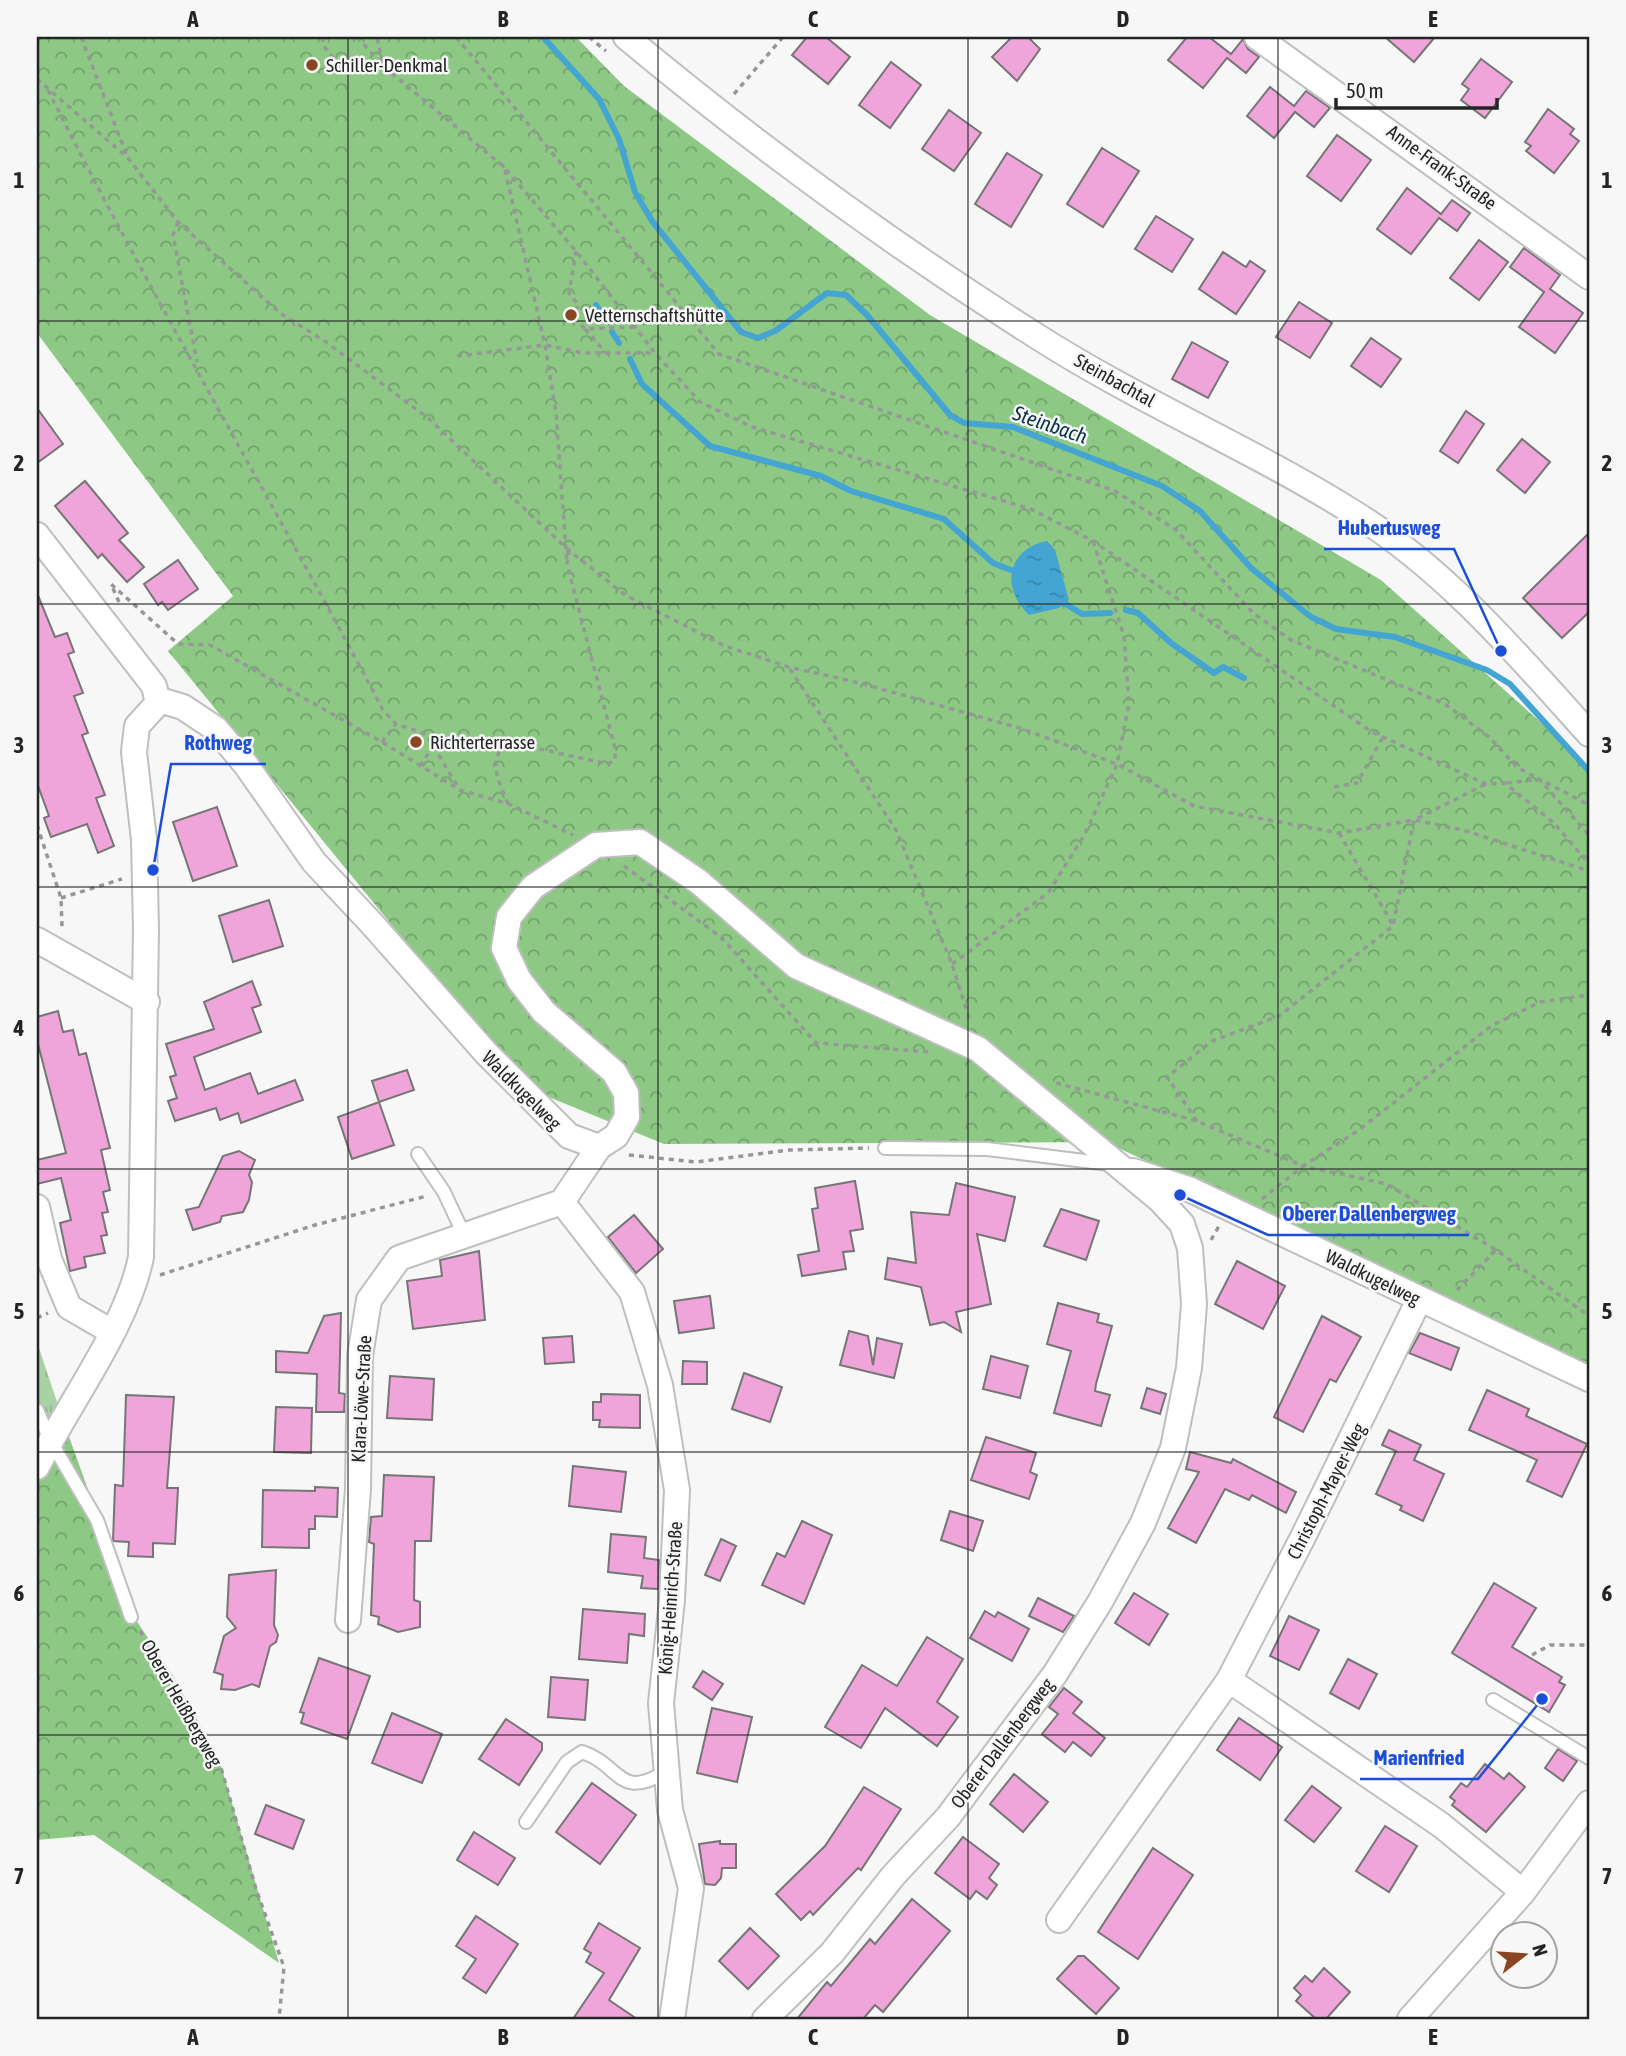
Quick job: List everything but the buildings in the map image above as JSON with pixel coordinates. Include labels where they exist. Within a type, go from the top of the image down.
[{"type":"street","name":"Steinbachtal","points":[[626,37],[717,113],[821,191],[1041,339],[1356,514],[1438,576],[1589,734]]},
{"type":"street","name":"Anne-Frank-Straße","points":[[1257,37],[1589,277]]},
{"type":"street","points":[[37,535],[154,686],[158,703],[137,726],[134,752],[144,872],[147,1002],[141,1257],[136,1280],[112,1332],[37,1467]]},
{"type":"street","name":"Waldkugelweg","points":[[158,703],[163,701],[183,707],[216,729],[246,765],[314,862],[486,1054],[569,1136],[599,1147],[616,1136],[628,1117],[626,1093],[614,1072],[544,1012],[519,980],[504,948],[509,917],[533,887],[596,845],[640,842],[699,882],[796,966],[978,1049],[1116,1165],[1191,1190],[1589,1379]]},
{"type":"street","points":[[37,940],[147,1002]]},
{"type":"street","points":[[562,1202],[599,1147]]},
{"type":"street","name":"Oberer Dallenbergweg","points":[[765,2019],[832,1954],[893,1876],[948,1816],[1055,1674],[1100,1602],[1143,1523],[1173,1448],[1189,1368],[1194,1304],[1190,1248],[1182,1224],[1160,1200],[1116,1165]]},
{"type":"street","name":"Klara-Löwe-Straße","points":[[348,1620],[358,1489],[360,1356],[369,1300],[399,1258],[562,1202]]},
{"type":"street","name":"König-Heinrich-Straße","points":[[562,1202],[632,1292],[660,1385],[677,1490],[672,1600],[662,1703],[670,1810],[691,1888],[672,2019]]},
{"type":"street","points":[[37,1206],[49,1259],[69,1307],[112,1332]]},
{"type":"street","name":"Christoph-Mayer-Weg","points":[[1059,1920],[1229,1680],[1428,1304]]},
{"type":"street","points":[[1229,1680],[1441,1825],[1523,1892]]},
{"type":"street","points":[[1410,2019],[1523,1892],[1589,1803]]},
{"type":"lane","points":[[885,1148],[987,1149],[1116,1165]]},
{"type":"lane","points":[[418,1154],[444,1192],[464,1235]]},
{"type":"lane","name":"Oberer Heißbergweg","points":[[37,1410],[50,1440],[97,1520],[131,1617]]},
{"type":"lane","points":[[1493,1700],[1589,1758]]},
{"type":"lane","points":[[526,1822],[574,1755],[589,1754],[622,1780],[636,1784],[650,1782],[667,1771]]},
{"type":"path","points":[[81,37],[128,158]]},
{"type":"path","points":[[323,37],[323,45],[335,62],[383,66]]},
{"type":"path","points":[[357,37],[383,66],[504,167],[576,251],[655,353],[700,402],[752,428],[1031,509],[1093,541],[1383,737],[1486,785]]},
{"type":"path","points":[[377,37],[383,66]]},
{"type":"path","points":[[456,37],[719,354],[1115,491],[1176,530],[1253,613],[1291,640],[1446,704],[1489,737],[1517,767],[1589,805]]},
{"type":"path","points":[[717,113],[783,37]]},
{"type":"path","points":[[37,79],[128,158],[177,222],[280,313],[326,342],[428,418],[565,547],[625,594],[725,646],[789,667],[860,682],[1023,729],[1117,764],[1194,806],[1339,833],[1414,820],[1486,785],[1539,779]]},
{"type":"path","points":[[47,88],[123,240],[198,368],[383,710],[396,724],[426,734],[460,790]]},
{"type":"path","points":[[504,167],[545,345],[556,413],[567,564],[615,748],[615,760],[608,764],[508,741],[499,749],[494,768],[509,804]]},
{"type":"path","points":[[177,222],[173,235],[198,368]]},
{"type":"path","points":[[575,310],[579,306],[569,293],[576,251]]},
{"type":"path","points":[[581,325],[606,353]]},
{"type":"path","points":[[585,330],[634,327]]},
{"type":"path","points":[[457,356],[545,345],[583,353],[655,353]]},
{"type":"path","points":[[952,964],[1048,894],[1085,834],[1117,764],[1129,704],[1124,636],[1093,541]]},
{"type":"path","points":[[122,607],[111,584],[178,643],[210,645],[382,742],[460,790],[509,804],[596,845],[722,938],[816,1043],[933,1052]]},
{"type":"path","points":[[789,667],[897,830],[952,964],[978,1049]]},
{"type":"path","points":[[382,742],[396,724]]},
{"type":"path","points":[[1334,787],[1357,783],[1383,737]]},
{"type":"path","points":[[420,766],[433,747]]},
{"type":"path","points":[[1539,779],[1589,835]]},
{"type":"path","points":[[1505,783],[1555,824],[1589,864]]},
{"type":"path","points":[[1414,820],[1463,830],[1589,871]]},
{"type":"path","points":[[1197,1121],[1167,1077],[1212,1041],[1279,1016],[1393,926],[1414,820]]},
{"type":"path","points":[[37,825],[61,898],[63,957]]},
{"type":"path","points":[[1339,833],[1393,926]]},
{"type":"path","points":[[61,898],[144,872]]},
{"type":"path","points":[[1249,1218],[1265,1196],[1303,1166],[1359,1130],[1491,1026],[1540,1002],[1589,995]]},
{"type":"path","points":[[1046,1080],[1197,1121],[1303,1166],[1387,1184],[1496,1250],[1589,1316]]},
{"type":"path","points":[[599,1147],[638,1157],[696,1162],[789,1150],[885,1148]]},
{"type":"path","points":[[136,1280],[152,1283],[164,1272],[315,1225],[444,1192]]},
{"type":"path","points":[[1428,1304],[1496,1250]]},
{"type":"path","name":"Oberer Heißbergweg","points":[[131,1617],[170,1676],[219,1761],[256,1889],[285,1967],[279,2019]]},
{"type":"path","points":[[1532,1655],[1550,1645],[1589,1645]]},
{"type":"green space","points":[[37,37],[576,37],[624,86],[930,315],[1381,580],[1565,744],[1589,772],[1589,1364],[1105,1142],[664,1144],[524,1087],[168,651],[233,596],[37,333]]},
{"type":"green space","points":[[37,1342],[63,1420],[48,1438],[37,1435]]},
{"type":"green space","points":[[63,1420],[134,1617],[173,1676],[219,1759],[279,1963],[94,1835],[37,1840],[37,1435],[48,1438]]},
{"type":"water","points":[[1047,541],[1055,550],[1069,600],[1059,608],[1029,615],[1014,594],[1012,571],[1023,552],[1033,545]]},
{"type":"waterway","name":"Steinbach","points":[[543,37],[599,99],[619,139],[635,192],[652,221],[741,332],[758,338],[775,331],[827,293],[846,295],[867,315],[950,415],[964,423],[1013,427],[1162,486],[1200,511],[1251,568],[1311,617],[1336,629],[1395,637],[1487,670],[1510,684],[1589,771]]},
{"type":"waterway","points":[[596,305],[604,318]]},
{"type":"waterway","points":[[612,332],[619,343]]},
{"type":"waterway","points":[[630,359],[642,384],[710,446],[821,476],[851,491],[944,519],[993,563],[1016,572]]},
{"type":"waterway","points":[[1061,601],[1082,614],[1110,613]]},
{"type":"waterway","points":[[1126,610],[1138,613],[1171,643],[1214,673],[1223,667],[1244,678]]},
{"type":"place","name":"Schiller-Denkmal","points":[[312,65]]},
{"type":"place","name":"Vetternschaftshütte","points":[[571,315]]},
{"type":"place","name":"Hubertusweg","points":[[1501,651]]},
{"type":"place","name":"Richterterrasse","points":[[416,742]]},
{"type":"place","name":"Rothweg","points":[[153,870]]},
{"type":"place","name":"Oberer Dallenbergweg","points":[[1180,1195]]},
{"type":"place","name":"Marienfried","points":[[1542,1699]]}]
